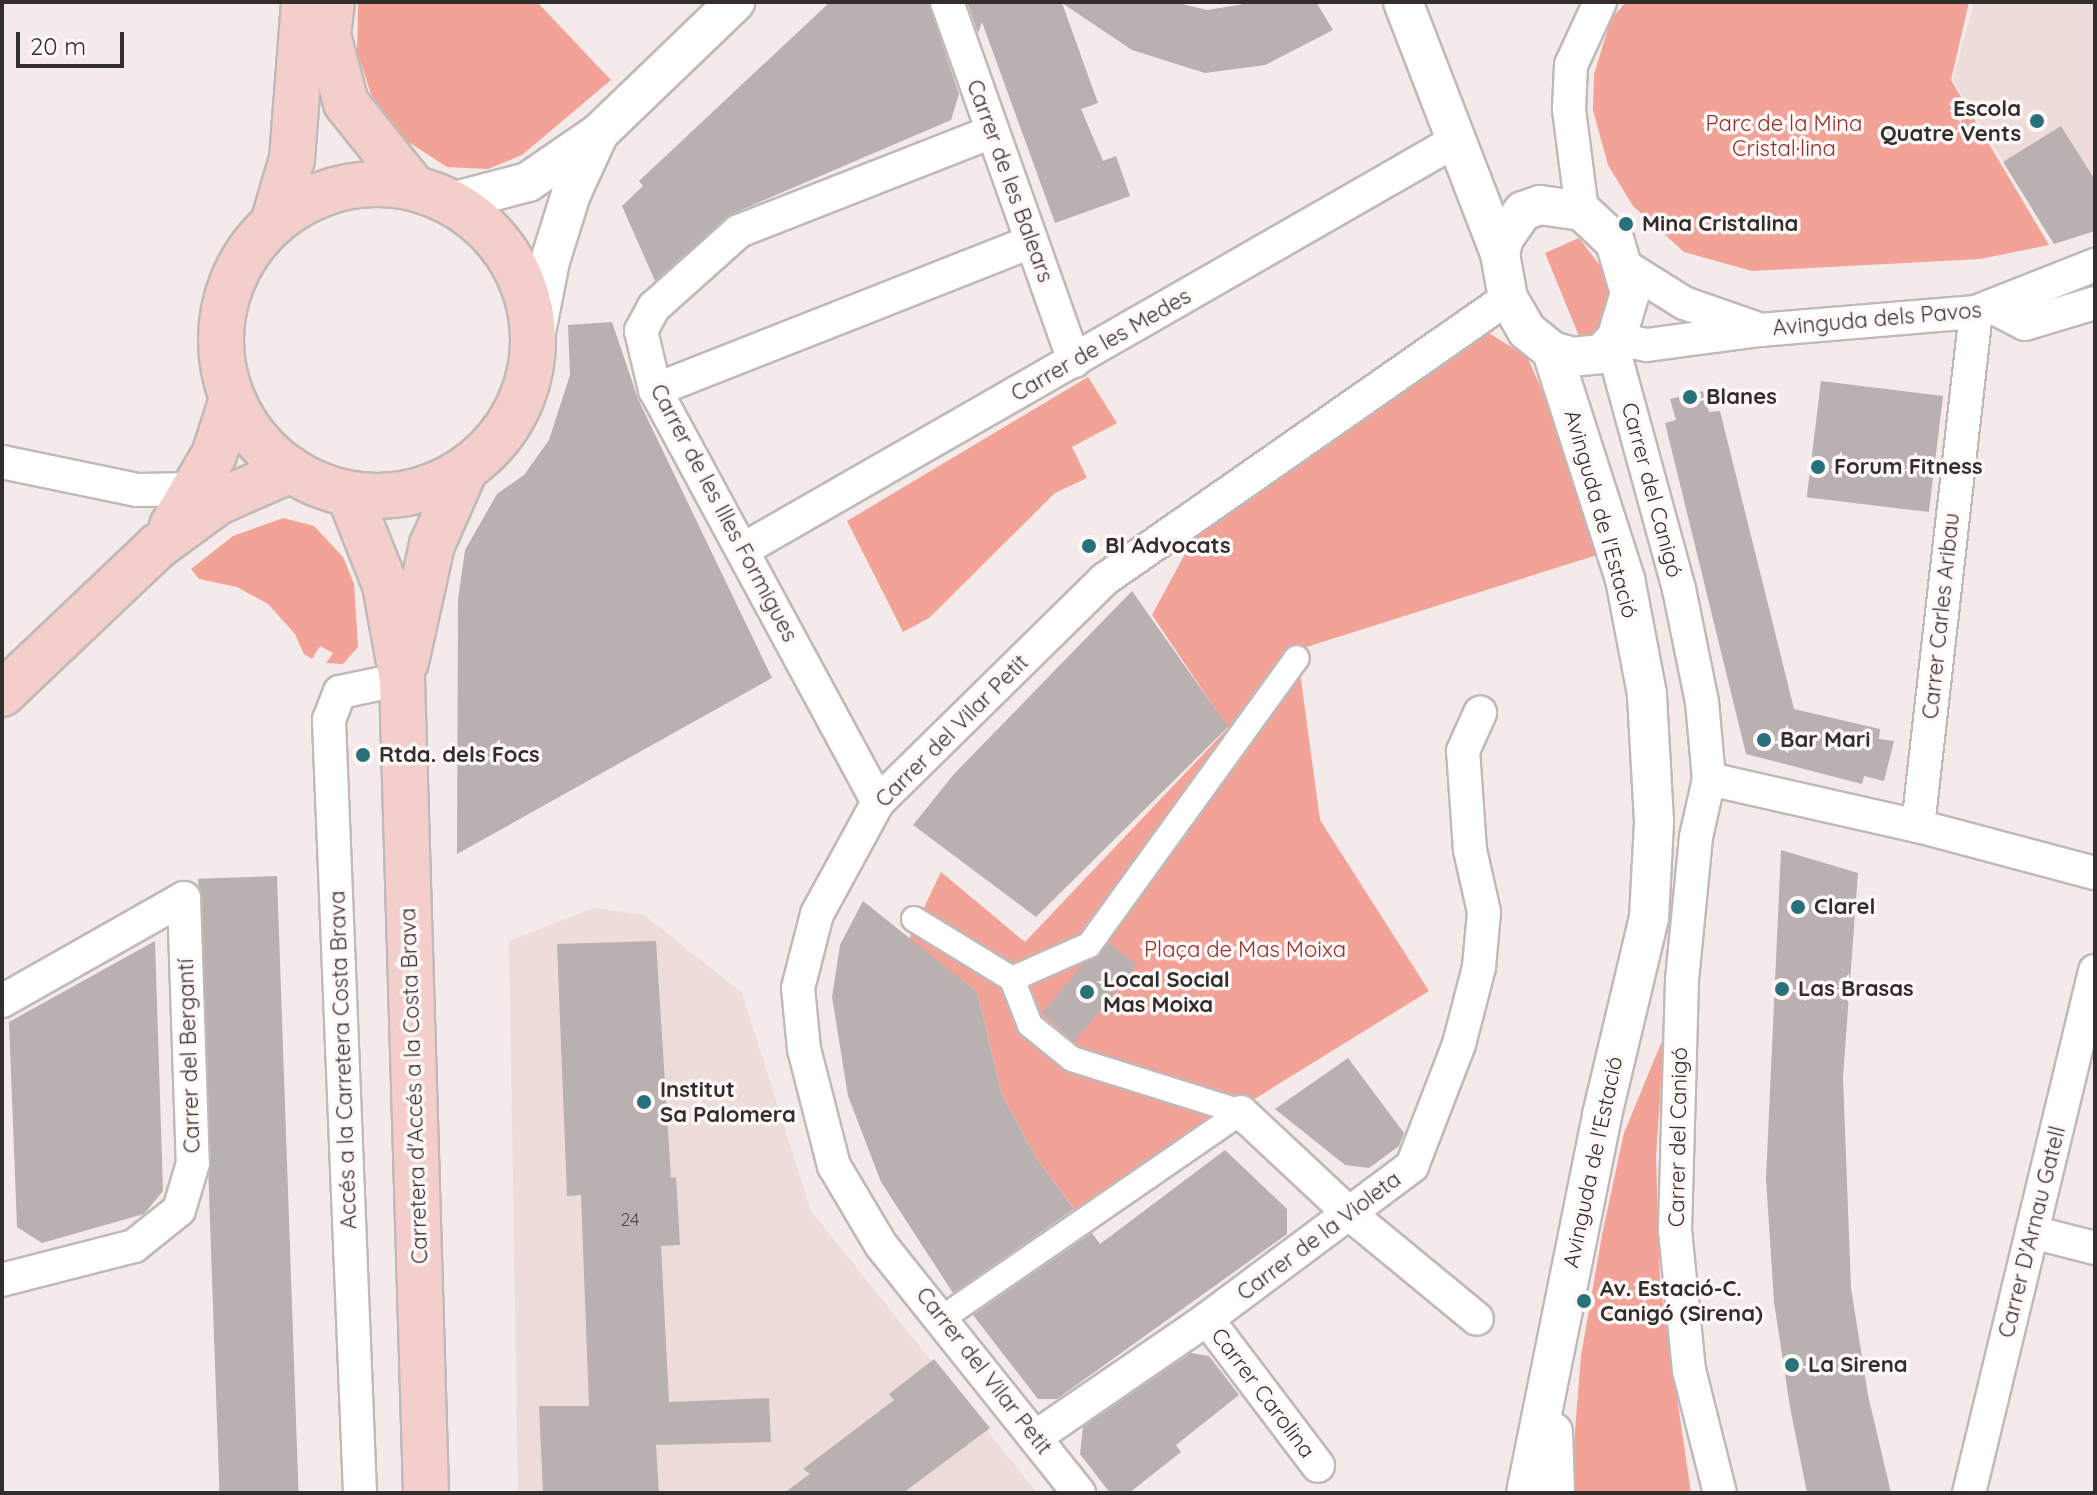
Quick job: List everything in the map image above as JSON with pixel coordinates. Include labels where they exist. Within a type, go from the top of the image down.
[{"type":"main road","points":[[273,223],[292,159],[304,2]]},
{"type":"main road","points":[[332,2],[328,35],[346,103],[433,194],[484,225],[510,256],[527,293],[533,347],[514,416],[465,470],[409,493],[349,494],[291,470],[257,440],[232,399],[221,352],[225,305],[242,261],[273,223],[303,201],[338,188],[375,183],[433,194]]},
{"type":"main road","points":[[158,546],[197,489],[232,399]]},
{"type":"main road","points":[[2,694],[158,546],[218,502],[291,470]]},
{"type":"main road","name":"Carretera d'Accés a la Costa Brava","points":[[402,679],[432,545],[465,470]]},
{"type":"main road","name":"Carretera d'Accés a la Costa Brava","points":[[349,494],[385,585],[402,679],[426,1493]]},
{"type":"street","points":[[433,194],[528,182],[599,133],[735,2]]},
{"type":"street","name":"Carrer de les Balears","points":[[947,2],[1074,361]]},
{"type":"street","points":[[1403,2],[1500,254],[1508,298],[1527,331],[1552,351],[1590,358],[1614,342],[1630,293],[1625,266],[1615,242],[1582,211],[1540,205],[1475,184]]},
{"type":"street","points":[[1582,211],[1569,109],[1571,65],[1600,2]]},
{"type":"street","name":"Carrer de les Illes Formigues","points":[[878,802],[744,549],[655,390],[641,331],[654,307],[739,231],[992,132]]},
{"type":"street","points":[[533,347],[550,261],[571,194],[599,133]]},
{"type":"street","name":"Carrer de les Medes","points":[[744,549],[1457,140]]},
{"type":"street","points":[[1500,254],[1512,223],[1540,205]]},
{"type":"street","points":[[655,390],[1031,242]]},
{"type":"street","name":"Avinguda dels Pavos","points":[[1614,342],[1647,345],[1760,330],[1985,310],[2016,293],[2095,265]]},
{"type":"street","name":"Avinguda dels Pavos","points":[[1625,266],[1684,303],[1760,330]]},
{"type":"street","name":"Carrer del Vilar Petit","points":[[1079,1493],[944,1317],[881,1245],[834,1166],[804,1049],[798,988],[817,914],[878,802],[1105,579],[1508,298]]},
{"type":"street","name":"Avinguda dels Pavos","points":[[1985,310],[2025,324],[2095,303]]},
{"type":"street","name":"Carrer Carles Aribau","points":[[1918,826],[1985,310]]},
{"type":"street","name":"Carrer del Canigó","points":[[1614,342],[1679,589],[1702,702],[1709,779],[1696,837],[1682,980],[1675,1230],[1689,1370],[1720,1493]]},
{"type":"street","name":"Avinguda de l'Estació","points":[[1526,1493],[1551,1360],[1649,918],[1654,821],[1647,694],[1625,579],[1552,351]]},
{"type":"street","points":[[9,469],[137,490],[197,489]]},
{"type":"street","points":[[1012,979],[1089,945],[1297,658]]},
{"type":"street","name":"Accés a la Carretera Costa Brava","points":[[360,1493],[329,720],[340,692],[402,679]]},
{"type":"street","name":"Carrer de la Violeta","points":[[1037,1436],[1207,1319],[1351,1215],[1412,1166],[1459,1044],[1479,967],[1484,912],[1470,850],[1463,751],[1480,713]]},
{"type":"street","points":[[1709,779],[1918,826],[2095,873]]},
{"type":"street","name":"Avinguda de l'Estació","points":[[1649,918],[1696,837]]},
{"type":"street","name":"Carrer del Bergantí","points":[[2,1001],[184,898],[193,1163],[179,1210],[134,1246],[2,1280]]},
{"type":"street","points":[[914,919],[1012,979],[1030,1025],[1072,1059],[1241,1112],[1351,1215],[1477,1319]]},
{"type":"street","name":"Carrer D'Arnau Gatell","points":[[1969,1493],[2095,971]]},
{"type":"street","points":[[944,1317],[1241,1112]]},
{"type":"street","points":[[2032,1232],[2095,1248]]},
{"type":"street","name":"Carrer Carolina","points":[[1207,1319],[1318,1466]]},
{"type":"street","name":"Avinguda de l'Estació","points":[[1551,1360],[1555,1493]]},
{"type":"shaded area","name":"Escola Quatre Vents","points":[[1974,2],[2095,2],[2095,231],[2054,244],[1953,80]]},
{"type":"shaded area","name":"Institut Sa Palomera","points":[[594,908],[644,915],[742,993],[811,1211],[1037,1493],[518,1493],[509,941]]},
{"type":"green space","points":[[358,2],[537,2],[611,80],[522,155],[488,169],[447,167],[401,137],[371,94],[357,51]]},
{"type":"green space","name":"Parc de la Mina Cristal·lina","points":[[1626,2],[1969,2],[1951,80],[2049,245],[1980,259],[1752,271],[1684,252],[1633,206],[1608,165],[1593,110],[1594,74],[1611,19]]},
{"type":"green space","points":[[1579,238],[1614,284],[1598,332],[1581,341],[1545,253]]},
{"type":"green space","name":"Plaça de Mas Moixa","points":[[1489,333],[1527,357],[1565,440],[1597,555],[1297,650],[1320,820],[1429,991],[1075,1210],[1037,1159],[1002,1095],[977,992],[909,939],[941,872],[1025,942],[1228,728],[1152,615],[1199,528]]},
{"type":"green space","points":[[1088,377],[1117,423],[1072,447],[1087,478],[1055,493],[929,618],[903,632],[847,521]]},
{"type":"green space","points":[[283,518],[314,526],[343,557],[354,584],[358,647],[343,664],[326,663],[333,653],[320,646],[312,659],[304,654],[295,634],[268,604],[237,587],[199,579],[191,569],[233,536]]},
{"type":"green space","points":[[1664,1036],[1656,1158],[1660,1280],[1691,1493],[1570,1493],[1581,1356],[1602,1235],[1624,1133]]},
{"type":"building","points":[[830,2],[928,2],[959,94],[951,120],[732,214],[655,281],[622,206],[643,186],[639,181]]},
{"type":"building","points":[[967,2],[1174,2],[1207,10],[1256,2],[1316,2],[1333,30],[1265,65],[1205,73],[1132,50],[1062,3],[1098,103],[1081,109],[1103,161],[1116,156],[1130,196],[1055,223],[982,22],[978,33]]},
{"type":"building","points":[[2061,126],[2095,180],[2095,231],[2054,244],[2003,162]]},
{"type":"building","points":[[612,322],[638,399],[772,678],[457,854],[458,599],[465,550],[497,494],[524,475],[549,440],[570,375],[568,325]]},
{"type":"building","points":[[1821,381],[1943,396],[1929,512],[1807,497]]},
{"type":"building","points":[[1703,391],[1709,412],[1720,411],[1794,709],[1880,729],[1879,739],[1894,741],[1884,781],[1864,776],[1862,784],[1746,754],[1665,423],[1676,420],[1670,399]]},
{"type":"building","points":[[1132,591],[1228,727],[1036,917],[913,825],[954,774]]},
{"type":"building","points":[[1781,850],[1858,873],[1843,1077],[1851,1288],[1868,1395],[1891,1493],[1807,1493],[1790,1407],[1774,1302],[1766,1179]]},
{"type":"building","points":[[277,876],[299,1493],[219,1493],[198,879]]},
{"type":"building","points":[[863,901],[977,992],[1002,1095],[1037,1159],[1074,1209],[953,1293],[881,1182],[848,1096],[832,997],[840,945]]},
{"type":"building","points":[[155,941],[163,1191],[144,1214],[42,1243],[17,1227],[9,1022]]},
{"type":"building","name":"Institut Sa Palomera","points":[[656,941],[671,1178],[676,1177],[680,1245],[661,1246],[669,1402],[769,1398],[771,1442],[656,1445],[659,1493],[543,1493],[539,1406],[589,1406],[581,1195],[567,1196],[557,944]]},
{"type":"building","name":"Local Social Mas Moixa","points":[[1109,943],[1137,965],[1074,1042],[1042,1013],[1082,965]]},
{"type":"building","points":[[1348,1058],[1404,1133],[1399,1146],[1369,1168],[1345,1165],[1275,1109]]},
{"type":"building","points":[[1225,1150],[1287,1209],[1287,1234],[1057,1399],[1038,1399],[973,1315],[1092,1233],[1100,1244]]},
{"type":"building","points":[[1191,1353],[1209,1356],[1239,1395],[1176,1445],[1181,1452],[1129,1493],[1110,1493],[1080,1454],[1083,1427]]},
{"type":"building","points":[[934,1359],[990,1428],[903,1493],[784,1493],[810,1474],[803,1469],[894,1400],[889,1394]]},
{"type":"place","name":"Escola Quatre Vents","points":[[2037,121]]},
{"type":"place","name":"Mina Cristalina","points":[[1626,224]]},
{"type":"place","name":"Blanes","points":[[1690,397]]},
{"type":"place","name":"Forum Fitness","points":[[1818,467]]},
{"type":"place","name":"Bl Advocats","points":[[1089,546]]},
{"type":"place","name":"Bar Mari","points":[[1764,740]]},
{"type":"place","name":"Rtda. dels Focs","points":[[363,755]]},
{"type":"place","name":"Clarel","points":[[1798,907]]},
{"type":"place","name":"Las Brasas","points":[[1782,989]]},
{"type":"place","name":"Local Social Mas Moixa","points":[[1087,992]]},
{"type":"place","name":"Institut Sa Palomera","points":[[644,1102]]},
{"type":"place","name":"Av. Estació-C. Canigó (Sirena)","points":[[1584,1301]]},
{"type":"place","name":"La Sirena","points":[[1792,1365]]}]
